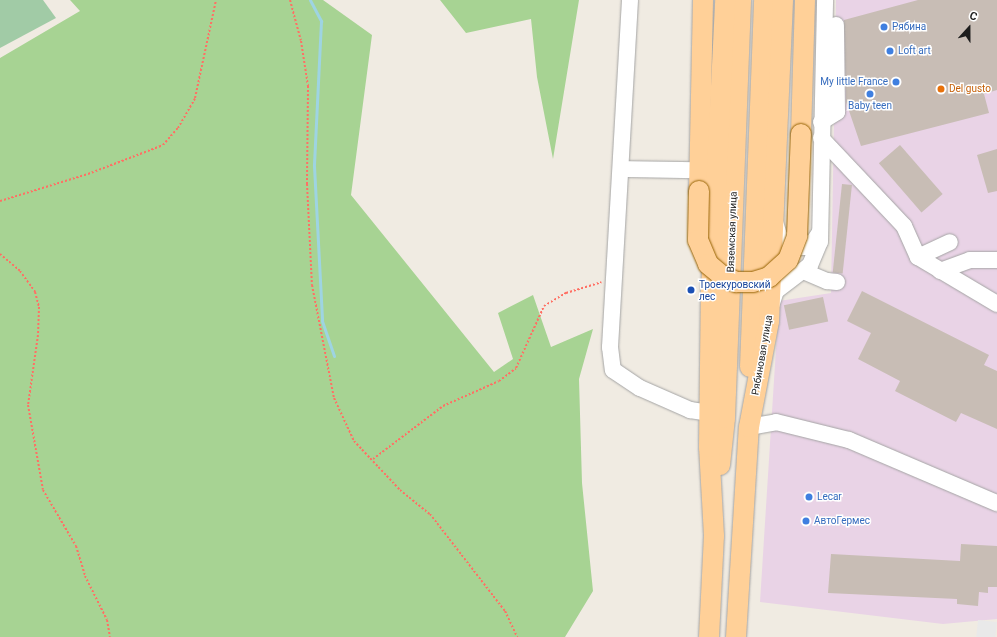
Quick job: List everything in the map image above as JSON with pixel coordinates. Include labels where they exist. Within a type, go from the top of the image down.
[{"type":"main road","points":[[703,0],[698,240],[704,256],[721,275],[736,282],[753,282],[773,275],[788,260],[797,236],[806,0]]},
{"type":"main road","points":[[710,637],[714,536],[709,413],[711,291],[725,0]]},
{"type":"main road","name":"Вяземская улица","points":[[714,536],[725,410],[741,0]]},
{"type":"main road","points":[[749,427],[764,0]]},
{"type":"main road","name":"Рябиновая улица","points":[[736,637],[749,427],[769,321],[775,222],[783,0]]},
{"type":"lane","points":[[630,0],[616,278],[610,347],[613,370],[640,388],[690,410],[709,413]]},
{"type":"lane","points":[[769,321],[776,291],[803,270],[818,252],[821,229],[821,122],[824,0]]},
{"type":"lane","points":[[821,122],[837,112],[836,25]]},
{"type":"lane","points":[[821,138],[904,226],[918,257],[997,304]]},
{"type":"lane","points":[[622,169],[689,170]]},
{"type":"lane","points":[[775,222],[780,238],[796,247],[810,247],[821,229]]},
{"type":"lane","points":[[918,257],[950,242]]},
{"type":"lane","points":[[940,270],[970,260],[997,260]]},
{"type":"lane","points":[[803,270],[827,281],[836,282]]},
{"type":"lane","points":[[749,427],[776,422],[849,440],[997,503]]},
{"type":"path","points":[[0,201],[88,174],[163,145],[178,128],[195,98],[216,0]]},
{"type":"path","points":[[290,0],[301,41],[308,86],[307,184],[312,285],[334,398],[354,441],[373,459],[400,490],[430,514],[505,611],[517,637]]},
{"type":"path","points":[[0,254],[20,271],[36,292],[39,307],[38,335],[28,405],[43,490],[76,546],[85,576],[107,620],[110,637]]},
{"type":"path","points":[[373,459],[443,406],[499,381],[516,368],[544,306],[566,293],[616,278]]},
{"type":"shaded area","points":[[836,0],[997,0],[997,619],[943,624],[760,602],[779,301],[831,293]]},
{"type":"shaded area","points":[[978,620],[997,622],[995,637],[976,637]]},
{"type":"green space","points":[[0,0],[43,0],[56,18],[0,48]]},
{"type":"green space","points":[[70,0],[323,0],[372,35],[351,195],[494,372],[513,359],[498,313],[533,295],[551,347],[593,329],[579,379],[582,483],[593,591],[565,637],[0,637],[0,58],[80,11]]},
{"type":"green space","points":[[440,0],[579,0],[553,159],[537,77],[531,19],[466,33]]},
{"type":"building","points":[[918,0],[997,0],[997,90],[984,94],[989,113],[861,146],[846,102],[844,20]]},
{"type":"building","points":[[900,145],[943,194],[922,212],[879,163]]},
{"type":"building","points":[[997,149],[997,191],[988,193],[977,155]]},
{"type":"building","points":[[842,184],[852,185],[843,274],[833,273]]},
{"type":"building","points":[[862,291],[989,355],[984,365],[997,371],[997,429],[961,413],[956,422],[895,391],[900,381],[858,359],[871,333],[847,321]]},
{"type":"building","points":[[823,297],[828,321],[789,330],[784,305]]},
{"type":"building","points":[[961,544],[997,546],[997,587],[988,587],[988,593],[979,592],[978,606],[957,604],[957,599],[828,593],[831,554],[960,561]]},
{"type":"waterway","points":[[310,0],[321,21],[314,166],[322,321],[334,356]]},
{"type":"place","name":"Рябина","points":[[884,27]]},
{"type":"place","name":"Loft art","points":[[890,51]]},
{"type":"place","name":"My little France","points":[[896,82]]},
{"type":"place","name":"Del gusto","points":[[941,89]]},
{"type":"place","name":"Baby teen","points":[[870,94]]},
{"type":"place","name":"Троекуровский лес","points":[[691,290]]},
{"type":"place","name":"Lecar","points":[[809,497]]},
{"type":"place","name":"АвтоГермес","points":[[806,521]]}]
